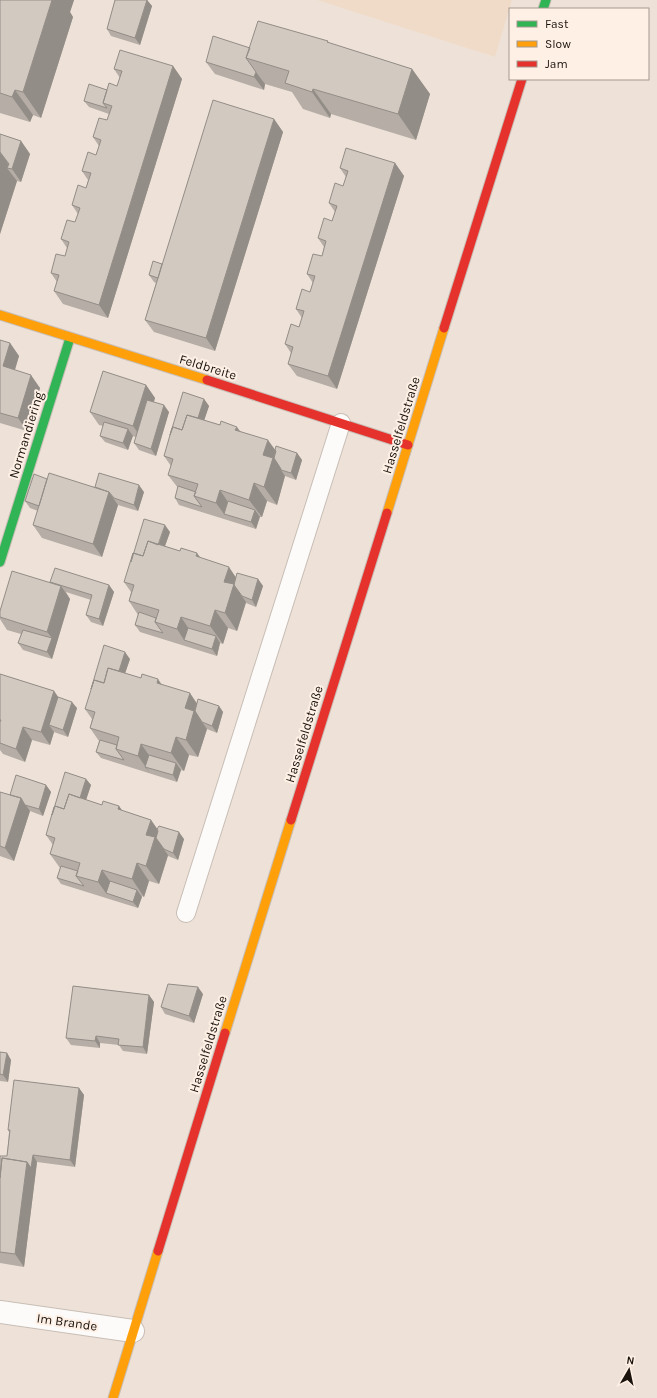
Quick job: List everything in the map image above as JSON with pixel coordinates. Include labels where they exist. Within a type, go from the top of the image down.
[{"type":"street","name":"Hasselfeldstraße","points":[[113,1398],[243,973],[522,80]]},
{"type":"street","name":"Feldbreite","points":[[0,315],[246,392],[408,445]]},
{"type":"street","name":"Normandiering","points":[[0,562],[70,338]]},
{"type":"street","name":"Im Brande","points":[[0,1312],[134,1331]]},
{"type":"lane","points":[[186,913],[341,423]]},
{"type":"shaded area","points":[[317,0],[512,0],[495,57]]},
{"type":"building","points":[[0,0],[52,0],[23,92],[15,90],[12,97],[0,93]]},
{"type":"building","points":[[115,0],[147,0],[135,38],[107,29]]},
{"type":"building","points":[[258,21],[328,41],[327,42],[412,69],[398,114],[313,89],[312,92],[285,83],[289,71],[246,58]]},
{"type":"building","points":[[213,36],[250,48],[246,58],[256,72],[254,77],[206,62]]},
{"type":"building","points":[[120,50],[173,66],[99,305],[54,291],[59,275],[51,273],[56,254],[65,256],[69,242],[61,239],[67,220],[75,222],[80,208],[72,205],[78,185],[86,188],[91,173],[82,171],[88,152],[96,155],[101,140],[93,137],[99,118],[107,120],[112,106],[103,103],[109,83],[117,86],[122,71],[114,69]]},
{"type":"building","points":[[89,84],[107,90],[103,103],[107,108],[84,101]]},
{"type":"building","points":[[213,100],[274,119],[206,338],[145,320]]},
{"type":"building","points":[[0,134],[21,141],[12,169],[7,168],[9,164],[0,152]]},
{"type":"building","points":[[346,148],[395,163],[328,376],[288,364],[293,347],[285,344],[291,324],[299,327],[304,311],[296,309],[302,289],[310,292],[315,276],[307,274],[313,254],[322,256],[326,241],[318,238],[324,218],[332,221],[337,206],[329,203],[335,183],[343,186],[348,171],[340,168]]},
{"type":"building","points":[[153,261],[162,264],[158,278],[149,275]]},
{"type":"building","points":[[0,340],[10,343],[3,366],[31,375],[18,418],[0,413]]},
{"type":"building","points":[[103,371],[146,385],[133,426],[90,412]]},
{"type":"building","points":[[183,392],[204,399],[198,418],[187,415],[182,430],[173,427],[170,435]]},
{"type":"building","points":[[147,400],[164,405],[151,449],[134,443]]},
{"type":"building","points":[[187,415],[220,425],[221,421],[237,427],[235,430],[268,440],[263,455],[273,458],[264,487],[254,483],[249,500],[220,490],[216,503],[194,496],[198,484],[168,475],[173,459],[164,456],[172,428],[182,430]]},
{"type":"building","points":[[104,422],[128,429],[123,443],[100,436]]},
{"type":"building","points":[[276,446],[297,453],[291,473],[281,470],[274,458]]},
{"type":"building","points":[[49,473],[109,492],[93,544],[33,525]]},
{"type":"building","points":[[99,473],[139,485],[134,505],[114,498],[109,492],[95,487]]},
{"type":"building","points":[[34,474],[47,479],[39,506],[25,501]]},
{"type":"building","points":[[178,486],[196,492],[194,496],[202,507],[175,498]]},
{"type":"building","points":[[228,501],[255,510],[251,522],[224,514]]},
{"type":"building","points":[[144,519],[165,525],[158,545],[148,541],[143,556],[134,553]]},
{"type":"building","points":[[148,541],[180,551],[181,548],[197,553],[196,556],[229,567],[224,582],[234,584],[225,613],[215,610],[210,626],[181,617],[177,629],[155,622],[159,610],[129,601],[134,585],[124,582],[133,553],[143,556]]},
{"type":"building","points":[[55,568],[109,585],[99,619],[86,615],[92,595],[50,582]]},
{"type":"building","points":[[12,571],[61,586],[47,632],[0,617],[0,611]]},
{"type":"building","points":[[237,573],[258,579],[252,600],[242,596],[234,585]]},
{"type":"building","points":[[139,612],[156,618],[155,622],[163,633],[135,625]]},
{"type":"building","points":[[188,628],[216,636],[212,649],[184,640]]},
{"type":"building","points":[[23,630],[52,638],[47,652],[18,643]]},
{"type":"building","points":[[104,645],[125,652],[119,671],[108,668],[104,683],[94,680],[91,689]]},
{"type":"building","points":[[108,668],[141,678],[142,674],[158,679],[157,683],[190,693],[185,708],[194,711],[186,740],[176,737],[171,753],[141,744],[138,756],[116,749],[119,737],[90,728],[95,712],[85,709],[94,680],[104,683]]},
{"type":"building","points":[[0,674],[54,691],[41,732],[23,727],[16,749],[0,743]]},
{"type":"building","points":[[58,697],[72,702],[63,730],[49,725]]},
{"type":"building","points":[[198,699],[219,706],[212,726],[202,722],[195,711]]},
{"type":"building","points":[[100,740],[117,745],[116,749],[124,760],[96,752]]},
{"type":"building","points":[[149,755],[176,763],[173,775],[145,767]]},
{"type":"building","points":[[65,772],[86,779],[80,798],[69,794],[64,809],[55,806],[52,815]]},
{"type":"building","points":[[16,775],[46,785],[39,809],[25,805],[21,798],[10,795]]},
{"type":"building","points":[[0,792],[21,798],[5,848],[0,846]]},
{"type":"building","points":[[69,794],[102,805],[103,801],[119,806],[118,809],[151,820],[146,835],[155,837],[146,866],[137,863],[132,879],[102,870],[98,882],[76,876],[80,863],[50,854],[55,838],[46,835],[54,807],[64,809]]},
{"type":"building","points":[[159,826],[179,832],[173,853],[164,849],[156,838],[158,831],[157,829]]},
{"type":"building","points":[[61,866],[78,871],[76,876],[84,886],[57,878]]},
{"type":"building","points":[[110,881],[137,890],[133,902],[106,893]]},
{"type":"building","points":[[168,984],[198,987],[189,1016],[161,1007]]},
{"type":"building","points":[[73,986],[149,995],[143,1047],[118,1045],[119,1039],[96,1036],[95,1041],[66,1038]]},
{"type":"building","points":[[0,1052],[7,1053],[3,1075],[0,1074]]},
{"type":"building","points":[[14,1080],[79,1088],[70,1160],[33,1155],[31,1168],[27,1162],[2,1158],[0,1178],[0,1156],[7,1156],[10,1130],[8,1130]]},
{"type":"building","points":[[2,1158],[27,1162],[15,1254],[0,1252],[0,1178]]},
{"type":"traffic: fast","points":[[543,8],[546,0]]},
{"type":"traffic: fast","points":[[0,562],[70,338]]},
{"type":"traffic: slow","points":[[0,315],[207,380]]},
{"type":"traffic: slow","points":[[387,513],[444,328]]},
{"type":"traffic: slow","points":[[225,1033],[291,820]]},
{"type":"traffic: slow","points":[[113,1398],[158,1251]]},
{"type":"traffic: jam","points":[[444,328],[522,80]]},
{"type":"traffic: jam","points":[[207,380],[408,445]]},
{"type":"traffic: jam","points":[[291,820],[387,513]]},
{"type":"traffic: jam","points":[[158,1251],[225,1033]]}]
